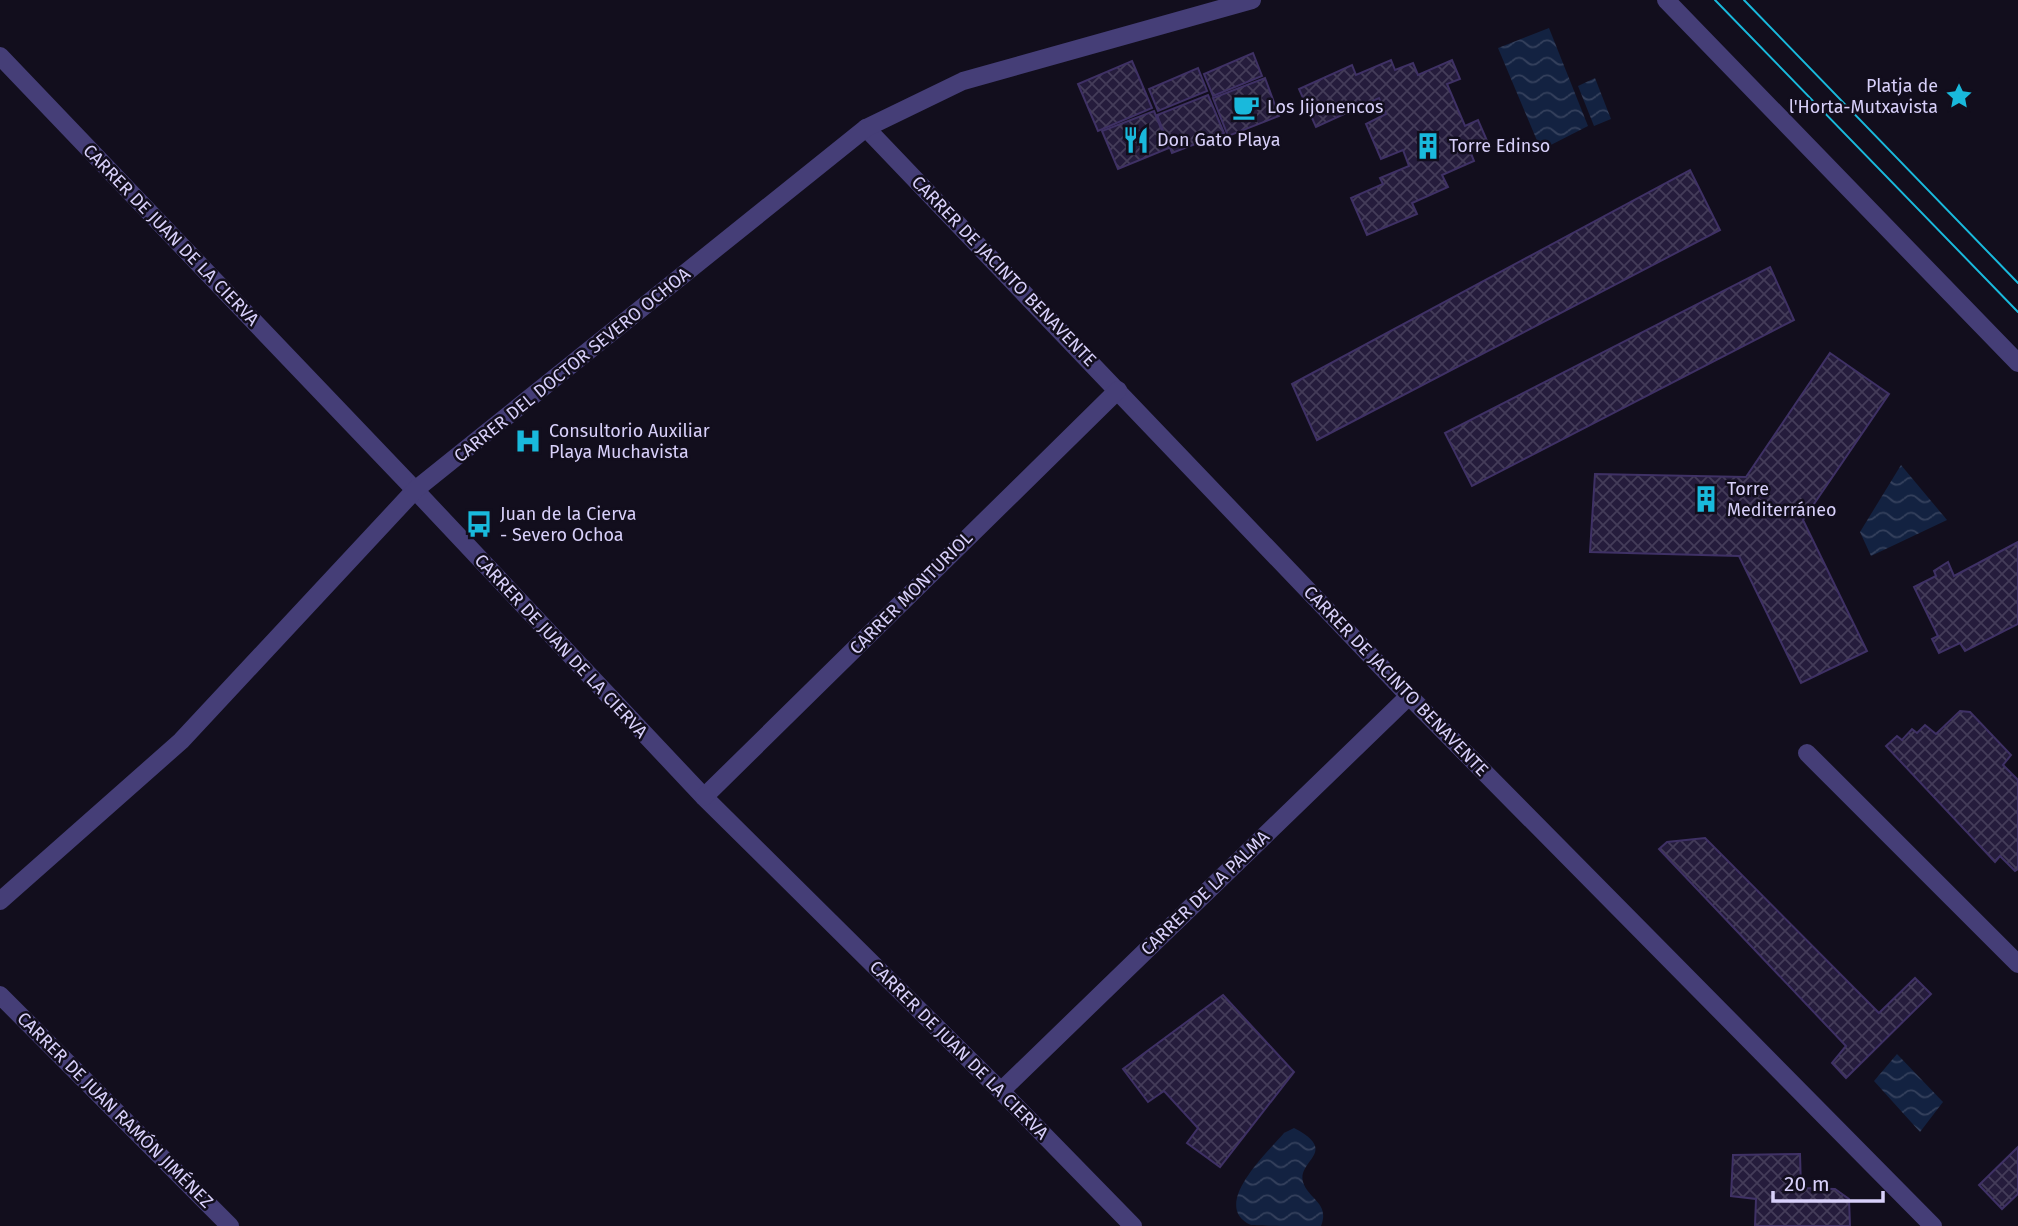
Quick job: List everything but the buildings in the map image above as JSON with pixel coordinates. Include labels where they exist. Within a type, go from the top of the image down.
[{"type":"street","name":"CARRER DEL DOCTOR SEVERO OCHOA","points":[[0,901],[181,741],[415,491],[866,128],[963,81],[1252,0]]},
{"type":"street","points":[[1666,0],[2018,363]]},
{"type":"street","name":"CARRER DE JUAN DE LA CIERVA","points":[[0,56],[704,797],[1001,1091],[1133,1226]]},
{"type":"street","name":"CARRER DE JACINTO BENAVENTE","points":[[866,128],[1409,696],[1933,1226]]},
{"type":"street","name":"CARRER MONTURIOL","points":[[704,797],[1118,390]]},
{"type":"street","name":"CARRER DE LA PALMA","points":[[1001,1091],[1409,696]]},
{"type":"street","points":[[1807,753],[2018,964]]},
{"type":"street","name":"CARRER DE JUAN RAMÓN JIMÉNEZ","points":[[0,995],[230,1226]]},
{"type":"water","points":[[1549,28],[1588,126],[1541,150],[1498,48]]},
{"type":"water","points":[[1595,78],[1611,119],[1594,126],[1578,86]]},
{"type":"water","points":[[1901,465],[1947,520],[1871,556],[1860,532]]},
{"type":"water","points":[[1897,1054],[1943,1102],[1920,1132],[1874,1081]]},
{"type":"water","points":[[1294,1128],[1314,1143],[1314,1156],[1303,1174],[1303,1182],[1321,1207],[1321,1226],[1251,1225],[1240,1216],[1236,1205],[1239,1193],[1255,1165],[1284,1133]]},
{"type":"tram line","points":[[1715,0],[2018,312]]},
{"type":"tram line","points":[[1744,0],[2018,283]]},
{"type":"place","name":"Platja de l'Horta-Mutxavista","points":[[1959,96]]},
{"type":"place","name":"Los Jijonencos","points":[[1246,107]]},
{"type":"place","name":"Don Gato Playa","points":[[1136,140]]},
{"type":"place","name":"Torre Edinso","points":[[1428,146]]},
{"type":"place","name":"Consultorio Auxiliar Playa Muchavista","points":[[528,441]]},
{"type":"place","name":"Torre Mediterráneo","points":[[1706,499]]},
{"type":"place","name":"Juan de la Cierva - Severo Ochoa","points":[[479,524]]}]
